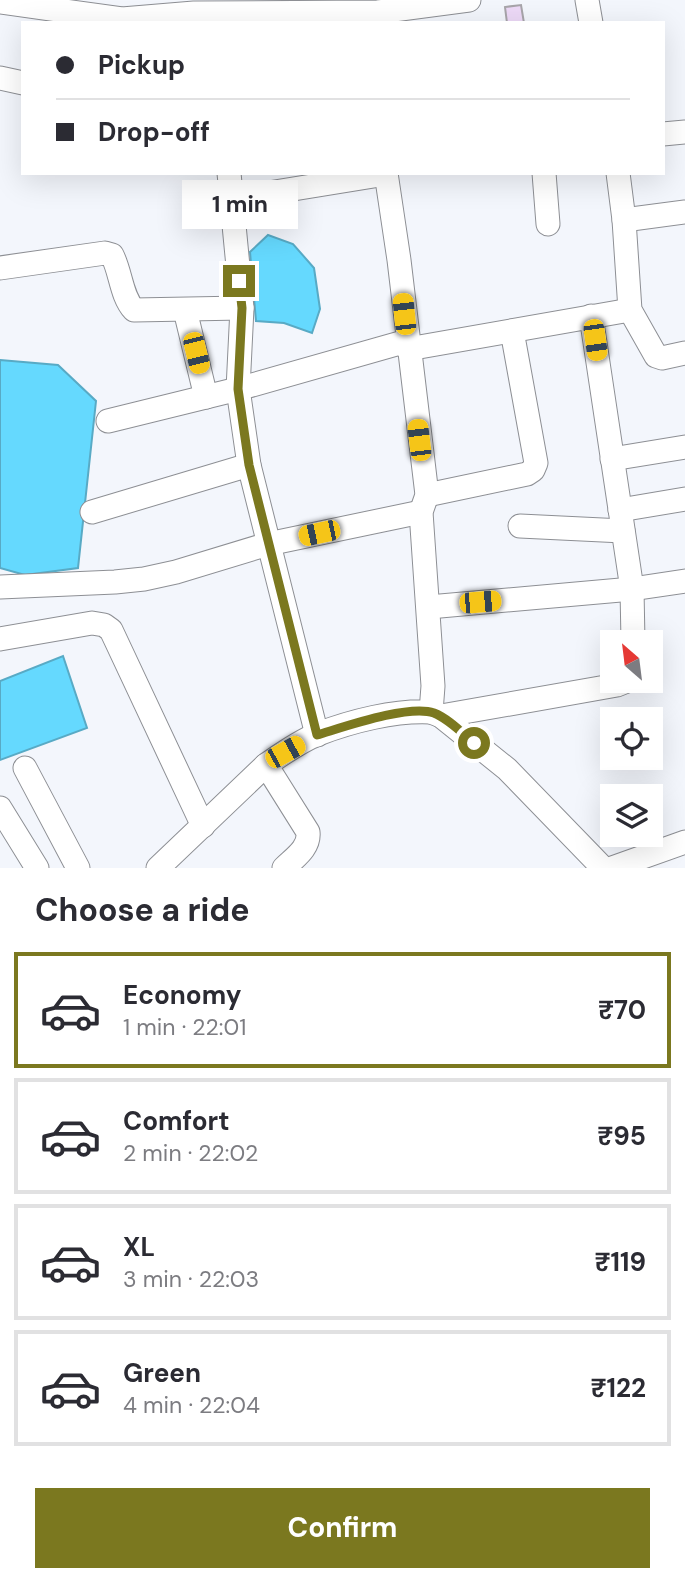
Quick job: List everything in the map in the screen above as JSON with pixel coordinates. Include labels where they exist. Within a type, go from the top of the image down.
[{"type":"street","points":[[15,3],[108,18],[204,13],[378,17],[446,13],[469,0]]},
{"type":"street","points":[[587,0],[591,21]]},
{"type":"street","points":[[0,78],[21,83]]},
{"type":"street","points":[[665,134],[685,132]]},
{"type":"street","points":[[229,175],[242,308],[238,389],[249,465],[317,735]]},
{"type":"street","points":[[231,199],[380,175]]},
{"type":"street","points":[[386,175],[399,260],[424,504],[436,714],[507,769],[603,868]]},
{"type":"street","points":[[544,175],[548,224]]},
{"type":"street","points":[[618,175],[630,310],[656,356],[662,358],[685,353]]},
{"type":"street","points":[[624,220],[685,212]]},
{"type":"street","points":[[0,268],[105,253],[112,255],[129,305],[134,310],[242,308]]},
{"type":"street","points":[[185,310],[206,397]]},
{"type":"street","points":[[108,421],[407,345],[512,331],[630,310]]},
{"type":"street","points":[[591,316],[632,589],[633,630]]},
{"type":"street","points":[[0,587],[144,579],[527,474],[533,470],[536,463],[512,331]]},
{"type":"street","points":[[612,458],[685,447]]},
{"type":"street","points":[[92,512],[249,465]]},
{"type":"street","points":[[520,526],[622,521],[685,499]]},
{"type":"street","points":[[429,607],[632,589],[685,581]]},
{"type":"street","points":[[0,639],[92,623],[104,625],[111,630],[203,826]]},
{"type":"street","points":[[158,868],[266,765],[317,735],[379,717],[419,711],[436,714],[600,688]]},
{"type":"street","points":[[266,765],[308,832],[307,846],[284,868]]},
{"type":"street","points":[[25,768],[78,868]]},
{"type":"street","points":[[0,808],[37,868]]},
{"type":"street","points":[[612,868],[685,842]]},
{"type":"water","points":[[268,235],[293,244],[314,268],[320,309],[312,333],[284,323],[256,321],[250,252]]},
{"type":"water","points":[[0,360],[58,365],[96,401],[78,568],[25,575],[0,568]]},
{"type":"water","points":[[63,656],[87,728],[0,760],[0,681]]},
{"type":"building","points":[[521,5],[524,21],[507,21],[505,7]]},
{"type":"route","points":[[239,281],[242,308],[238,389],[249,465],[317,735],[379,717],[419,711],[441,716],[474,743]]}]
